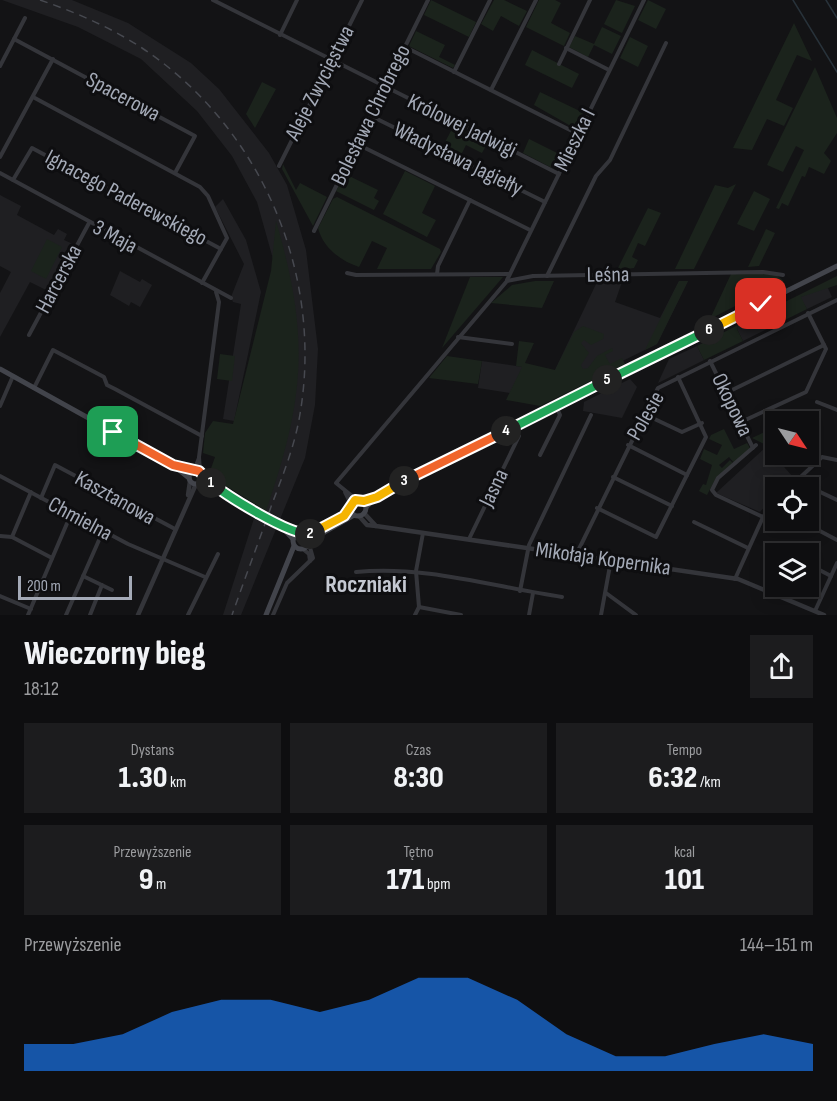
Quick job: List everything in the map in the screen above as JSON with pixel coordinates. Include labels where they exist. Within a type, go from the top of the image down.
[{"type":"main road","points":[[266,615],[288,564],[299,548],[358,508],[837,266]]},
{"type":"main road","points":[[0,369],[195,475],[308,540]]},
{"type":"main road","points":[[195,475],[198,484]]},
{"type":"main road","points":[[195,475],[198,484]]},
{"type":"main road","points":[[198,484],[220,490]]},
{"type":"main road","points":[[279,524],[299,548]]},
{"type":"main road","points":[[293,539],[298,534]]},
{"type":"street","name":"Królowej Jadwigi","points":[[213,0],[559,174]]},
{"type":"street","points":[[280,35],[297,0]]},
{"type":"street","name":"Aleje Zwycięstwa","points":[[279,166],[362,0]]},
{"type":"street","name":"Bolesława Chrobrego","points":[[314,231],[428,0]]},
{"type":"street","points":[[454,72],[490,0]]},
{"type":"street","points":[[492,90],[536,0]]},
{"type":"street","points":[[558,64],[590,0]]},
{"type":"street","name":"Mieszka I","points":[[507,281],[644,0]]},
{"type":"street","points":[[0,66],[25,18]]},
{"type":"street","name":"Spacerowa","points":[[14,39],[195,136],[175,172]]},
{"type":"street","points":[[547,276],[596,176],[614,153],[666,43]]},
{"type":"street","points":[[405,47],[578,134]]},
{"type":"street","points":[[566,48],[609,70]]},
{"type":"street","points":[[0,157],[53,59]]},
{"type":"street","points":[[33,97],[200,187],[208,196],[227,237],[202,283]]},
{"type":"street","name":"Władysława Jagiełły","points":[[371,116],[545,202]]},
{"type":"street","points":[[357,144],[530,231]]},
{"type":"street","name":"Ignacego Paderewskiego","points":[[13,180],[32,148],[221,249]]},
{"type":"street","name":"3 Maja","points":[[0,173],[216,292],[231,298]]},
{"type":"street","points":[[437,274],[438,266],[470,200]]},
{"type":"street","name":"Harcerska","points":[[29,335],[89,222]]},
{"type":"street","name":"Leśna","points":[[507,281],[525,276],[763,272],[783,275]]},
{"type":"street","points":[[347,273],[509,274]]},
{"type":"street","points":[[358,508],[336,483],[507,281]]},
{"type":"street","points":[[138,615],[188,498],[195,475],[219,302],[216,292]]},
{"type":"street","name":"Polesie","points":[[576,555],[655,391],[710,361],[837,300]]},
{"type":"street","points":[[741,423],[806,392],[824,357],[824,345],[808,313]]},
{"type":"street","points":[[458,337],[512,344]]},
{"type":"street","points":[[726,393],[824,345]]},
{"type":"street","points":[[34,388],[53,350],[104,377],[107,385],[202,436]]},
{"type":"street","name":"Okopowa","points":[[710,361],[754,447],[716,481],[712,492],[763,517]]},
{"type":"street","points":[[0,406],[13,376]]},
{"type":"street","points":[[597,508],[656,537],[706,440],[702,423],[678,377]]},
{"type":"street","points":[[817,402],[836,408]]},
{"type":"street","points":[[540,455],[560,415],[556,406]]},
{"type":"street","points":[[644,414],[682,432],[702,423]]},
{"type":"street","points":[[520,591],[528,548],[591,415]]},
{"type":"street","name":"Jasna","points":[[470,539],[519,436]]},
{"type":"street","points":[[628,445],[687,475]]},
{"type":"street","points":[[801,477],[822,457],[837,460]]},
{"type":"street","name":"Kasztanowa","points":[[41,498],[55,465],[175,529]]},
{"type":"street","name":"Chmielna","points":[[0,476],[103,531],[205,577]]},
{"type":"street","points":[[613,477],[672,506]]},
{"type":"street","points":[[188,498],[198,484]]},
{"type":"street","points":[[819,491],[837,500]]},
{"type":"street","points":[[12,537],[31,492]]},
{"type":"street","name":"Mikołaja Kopernika","points":[[358,508],[367,525],[735,579],[757,585],[824,615]]},
{"type":"street","points":[[28,615],[71,514]]},
{"type":"street","points":[[735,579],[765,514]]},
{"type":"street","points":[[694,522],[748,548]]},
{"type":"street","points":[[66,615],[103,531]]},
{"type":"street","points":[[819,531],[837,540]]},
{"type":"street","points":[[415,615],[419,607],[416,571],[423,533]]},
{"type":"street","points":[[0,536],[12,537],[52,558]]},
{"type":"street","points":[[273,615],[287,583],[314,556],[308,540]]},
{"type":"street","points":[[299,548],[308,553],[310,562]]},
{"type":"street","points":[[188,615],[218,554]]},
{"type":"street","points":[[601,615],[611,560]]},
{"type":"street","points":[[815,611],[837,563]]},
{"type":"street","points":[[356,572],[389,568],[416,571],[562,597]]},
{"type":"street","points":[[819,570],[831,576]]},
{"type":"street","points":[[83,576],[112,590]]},
{"type":"street","points":[[90,615],[102,585]]},
{"type":"street","points":[[529,615],[533,593]]},
{"type":"street","points":[[606,593],[636,615]]},
{"type":"street","points":[[0,596],[31,609]]},
{"type":"street","points":[[419,607],[461,615]]},
{"type":"shaded area","points":[[2,0],[72,0],[128,23],[191,63],[219,89],[269,153],[287,185],[306,250],[318,349],[315,405],[305,458],[241,615],[223,615],[276,450],[282,291],[257,202],[232,156],[197,111],[141,59],[78,27]]},
{"type":"shaded area","points":[[431,0],[476,22],[469,37],[424,15]]},
{"type":"shaded area","points":[[494,0],[504,0],[527,11],[519,26],[501,16],[493,31],[481,24]]},
{"type":"shaded area","points":[[539,0],[555,0],[561,3],[551,23],[570,33],[564,46],[526,27]]},
{"type":"shaded area","points":[[616,0],[635,6],[622,33],[604,24]]},
{"type":"shaded area","points":[[648,0],[666,9],[656,29],[638,20]]},
{"type":"shaded area","points":[[794,23],[812,61],[797,55],[776,100],[793,108],[784,126],[767,119],[752,150],[733,148]]},
{"type":"shaded area","points":[[602,27],[621,36],[612,54],[594,45],[588,57],[569,47],[575,36],[594,44]]},
{"type":"shaded area","points":[[416,31],[445,45],[439,57],[455,65],[453,68],[409,46]]},
{"type":"shaded area","points":[[630,37],[648,46],[638,67],[620,58]]},
{"type":"shaded area","points":[[532,50],[579,74],[572,88],[525,65]]},
{"type":"shaded area","points":[[815,67],[837,118],[837,133],[824,153],[831,161],[824,174],[809,167],[805,177],[802,176],[788,206],[782,203],[779,209],[776,208],[804,150],[796,146],[783,172],[767,165]]},
{"type":"shaded area","points":[[262,82],[276,89],[255,128],[246,114]]},
{"type":"shaded area","points":[[540,92],[584,113],[576,129],[534,105]]},
{"type":"shaded area","points":[[454,125],[488,142],[482,153],[466,145],[460,157],[442,148]]},
{"type":"shaded area","points":[[529,139],[563,156],[557,167],[554,169],[523,153]]},
{"type":"shaded area","points":[[283,164],[296,190],[300,183],[327,197],[313,226],[282,169]]},
{"type":"shaded area","points":[[405,171],[435,186],[422,213],[436,220],[427,237],[383,214]]},
{"type":"shaded area","points":[[345,174],[378,190],[374,198],[379,201],[374,210],[336,191]]},
{"type":"shaded area","points":[[736,184],[694,269],[675,269],[715,185],[728,188]]},
{"type":"shaded area","points":[[754,191],[770,199],[754,231],[737,224]]},
{"type":"shaded area","points":[[0,195],[21,206],[17,215],[54,235],[58,229],[67,234],[64,240],[73,244],[48,291],[30,282],[0,337],[0,293],[11,272],[0,266]]},
{"type":"shaded area","points":[[337,197],[440,249],[441,252],[431,269],[377,269],[387,248],[372,241],[359,267],[339,257],[328,248],[318,228],[333,199]]},
{"type":"shaded area","points":[[223,199],[246,240],[261,292],[234,421],[223,419],[241,304],[233,302],[231,297],[244,264],[215,207]]},
{"type":"shaded area","points":[[648,208],[661,213],[645,246],[638,243],[632,257],[638,260],[634,268],[617,270]]},
{"type":"shaded area","points":[[276,221],[294,299],[298,334],[298,367],[289,434],[266,511],[209,475],[207,477],[202,465],[209,474],[215,457],[203,453],[205,433],[213,421],[233,424],[271,271]]},
{"type":"shaded area","points":[[766,229],[775,233],[759,266],[748,267]]},
{"type":"shaded area","points":[[47,239],[62,247],[46,279],[31,271]]},
{"type":"shaded area","points":[[120,271],[140,282],[142,279],[152,285],[140,307],[131,302],[129,306],[110,295]]},
{"type":"shaded area","points":[[731,274],[775,274],[784,281],[710,319]]},
{"type":"shaded area","points":[[837,276],[837,285],[801,297],[807,309],[785,320],[777,306]]},
{"type":"shaded area","points":[[470,277],[503,277],[442,348]]},
{"type":"shaded area","points":[[535,281],[554,281],[542,308],[491,303],[512,285]]},
{"type":"shaded area","points":[[679,281],[688,281],[657,344],[578,383],[555,370],[597,282],[622,282],[615,302],[660,318]]},
{"type":"shaded area","points":[[679,281],[688,281],[657,344],[645,350]]},
{"type":"shaded area","points":[[827,286],[832,297],[807,309],[800,297]]},
{"type":"shaded area","points":[[778,306],[785,320],[743,341],[737,329],[738,325]]},
{"type":"shaded area","points":[[738,325],[737,329],[743,341],[704,360],[697,346]]},
{"type":"shaded area","points":[[583,326],[604,334],[603,339],[591,345],[584,340],[581,343],[589,353],[581,365],[583,369],[588,368],[597,356],[612,348],[613,351],[605,355],[610,364],[622,358],[625,364],[540,406],[506,400],[522,367],[516,366],[519,341],[534,343],[525,363],[555,370],[574,332]]},
{"type":"shaded area","points":[[697,346],[704,360],[658,383],[669,359]]},
{"type":"shaded area","points":[[220,354],[235,356],[232,381],[217,379]]},
{"type":"shaded area","points":[[447,356],[482,361],[478,384],[429,378]]},
{"type":"shaded area","points":[[482,361],[523,367],[510,393],[478,388]]},
{"type":"shaded area","points":[[630,379],[637,387],[622,418],[583,411],[584,402]]},
{"type":"shaded area","points":[[724,429],[734,449],[747,443],[750,448],[734,463],[729,457],[719,465],[722,468],[730,460],[733,463],[716,478],[707,495],[699,491],[703,484],[706,485],[712,465],[700,459],[704,449],[717,455],[722,445],[709,439],[711,435]]},
{"type":"shaded area","points":[[765,432],[765,444],[752,438]]},
{"type":"shaded area","points":[[765,448],[765,465],[782,465],[793,477],[765,477],[765,506],[760,512],[716,493]]},
{"type":"waterway","points":[[793,0],[837,72]]},
{"type":"waterway","points":[[826,0],[837,18]]},
{"type":"railway","points":[[40,0],[117,33],[142,48],[184,80],[220,118],[250,161],[274,207],[292,257],[302,308],[305,361],[300,414],[288,460],[232,615]]},
{"type":"district","name":"Roczniaki","points":[[366,584]]},
{"type":"route","points":[[113,432],[173,465],[192,472],[199,471],[205,479],[220,490],[255,511],[280,525],[287,526],[298,534],[308,535],[344,516],[355,500],[363,502],[377,497],[412,477],[761,304]]}]
